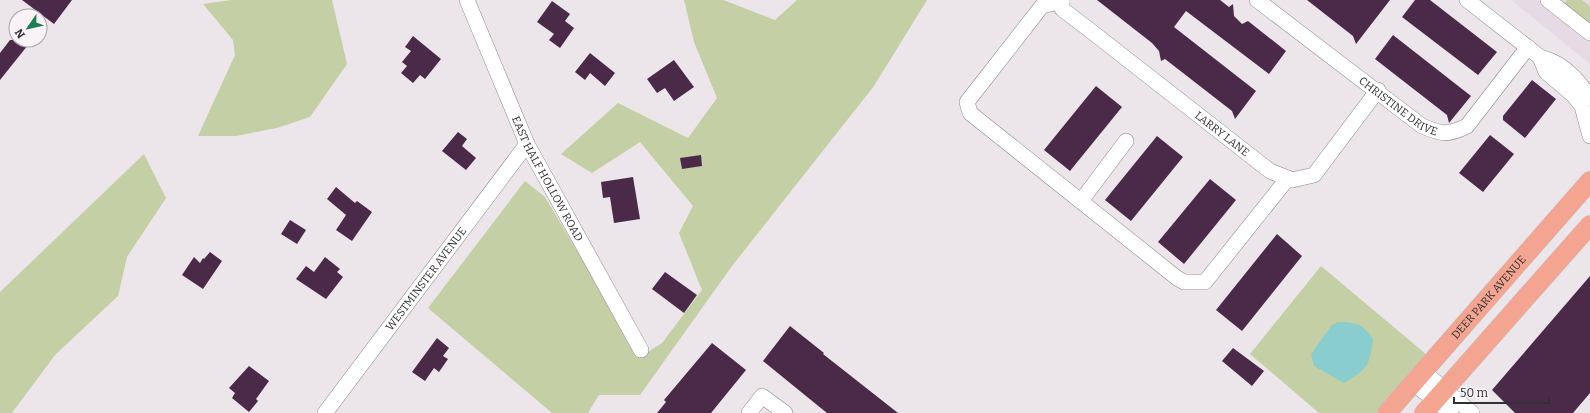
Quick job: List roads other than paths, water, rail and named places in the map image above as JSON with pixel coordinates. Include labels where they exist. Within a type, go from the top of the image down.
[{"type":"main road","name":"DEER PARK AVENUE","points":[[1387,413],[1590,181]]},
{"type":"main road","points":[[1435,401],[1590,225]]},
{"type":"street","name":"EAST HALF HOLLOW ROAD","points":[[467,0],[527,144],[641,350]]},
{"type":"street","name":"CHRISTINE DRIVE","points":[[1257,0],[1378,90],[1422,126],[1441,134],[1454,132],[1467,126],[1528,47]]},
{"type":"street","points":[[1467,0],[1540,57],[1553,60],[1579,82],[1590,98]]},
{"type":"street","points":[[1548,0],[1564,5],[1590,33]]},
{"type":"street","name":"LARRY LANE","points":[[1062,1],[1062,9],[1270,171],[1292,180],[1314,175],[1378,90]]},
{"type":"street","points":[[1062,1],[1042,6],[967,102],[970,113],[1177,278],[1184,282],[1205,282],[1288,178]]},
{"type":"street","points":[[1540,57],[1546,72],[1574,95],[1582,106],[1590,136]]},
{"type":"street","points":[[1081,201],[1126,141]]},
{"type":"street","name":"WESTMINSTER AVENUE","points":[[325,413],[527,144]]},
{"type":"street","points":[[1418,377],[1435,401],[1451,413]]},
{"type":"street","points":[[750,413],[762,396],[785,413]]},
{"type":"street","points":[[1435,401],[1472,413]]},
{"type":"water","points":[[1338,322],[1354,323],[1366,330],[1373,339],[1370,356],[1366,366],[1358,374],[1344,383],[1314,366],[1311,354],[1332,325]]}]
